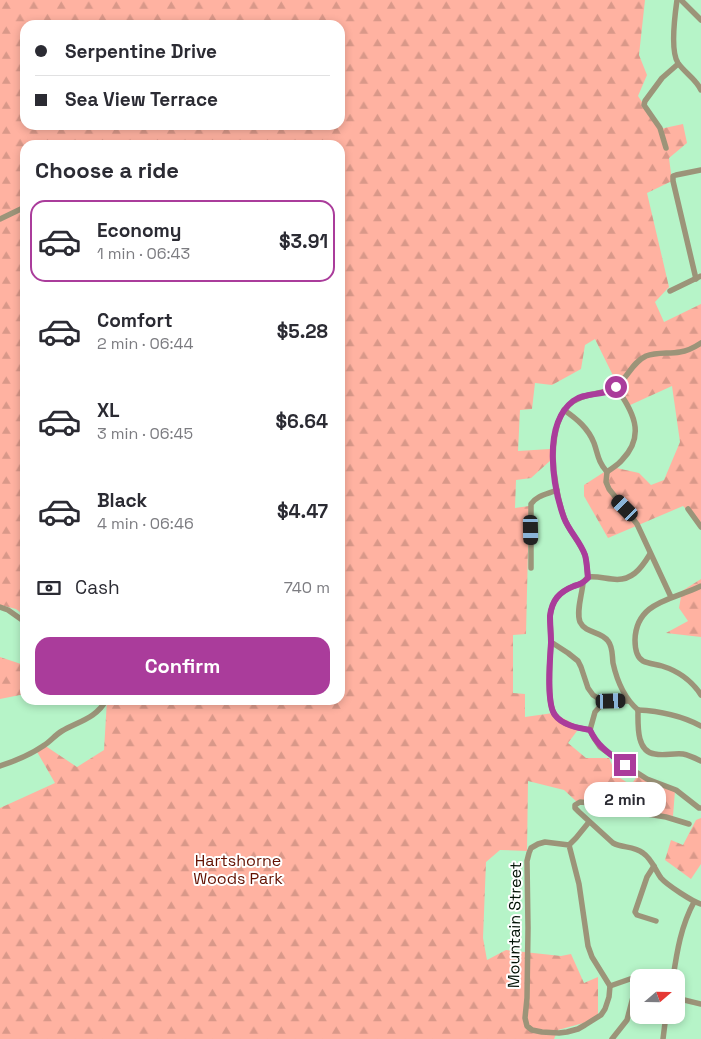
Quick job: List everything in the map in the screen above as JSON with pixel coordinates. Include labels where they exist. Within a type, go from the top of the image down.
[{"type":"street","points":[[679,0],[701,20]]},
{"type":"street","points":[[679,0],[674,32],[674,54],[678,64],[696,82],[701,90]]},
{"type":"street","points":[[666,148],[660,128],[644,104],[662,78],[678,64]]},
{"type":"street","points":[[670,291],[699,277],[673,176],[701,170]]},
{"type":"street","points":[[0,219],[20,209]]},
{"type":"street","points":[[701,343],[681,352],[654,354],[644,358],[634,366],[616,387],[605,392],[586,395],[571,402],[559,418],[553,455],[557,490],[566,522],[584,553],[588,578],[583,585],[580,621],[588,630],[604,636],[611,645],[617,676],[628,701],[638,710],[665,712],[701,726]]},
{"type":"street","points":[[607,472],[627,454],[634,440],[635,432],[635,421],[616,387]]},
{"type":"street","points":[[564,410],[579,421],[588,432],[595,445],[599,460],[607,472],[606,482],[609,489],[633,518],[671,597]]},
{"type":"street","points":[[531,568],[531,504],[534,499],[557,490]]},
{"type":"street","points":[[688,510],[701,527]]},
{"type":"street","points":[[588,578],[599,577],[621,580],[628,578],[637,573],[650,554]]},
{"type":"street","points":[[583,585],[563,591],[554,600],[552,606],[550,616],[549,692],[554,715],[568,724],[590,730]]},
{"type":"street","points":[[701,586],[671,597],[652,607],[645,613],[639,623],[635,642],[637,654],[644,662],[668,668],[683,676],[693,684],[701,695]]},
{"type":"street","points":[[0,607],[20,618]]},
{"type":"street","points":[[551,642],[578,661],[589,690],[593,695],[604,702],[628,701]]},
{"type":"street","points":[[604,702],[595,712],[590,730],[600,747],[647,780],[676,790],[701,808]]},
{"type":"street","points":[[0,766],[45,746],[61,732],[92,716],[103,705]]},
{"type":"street","points":[[638,710],[639,734],[644,747],[649,752],[655,754],[684,754],[701,761]]},
{"type":"street","points":[[690,824],[656,815],[584,802],[575,805],[575,808],[582,816],[616,845],[631,847],[643,853],[664,881],[694,902],[701,904]]},
{"type":"street","points":[[589,822],[576,838],[566,845],[579,884],[588,946],[592,957],[610,986],[630,979]]},
{"type":"street","name":"Mountain Street","points":[[566,845],[545,842],[538,844],[531,848],[527,861],[528,928],[525,1018],[528,1026],[535,1031],[559,1033],[573,1031],[601,1014],[609,997],[610,986]]},
{"type":"street","points":[[654,866],[648,877],[636,912],[641,917],[656,920]]},
{"type":"street","points":[[675,969],[680,939],[694,902]]},
{"type":"street","points":[[685,1000],[701,1004]]},
{"type":"street","points":[[612,1039],[627,1020],[630,1010]]},
{"type":"street","points":[[663,1039],[665,1024]]},
{"type":"green space","name":"Hartshorne Woods Park","points":[[0,0],[645,0],[639,55],[647,75],[638,96],[660,129],[683,124],[687,143],[669,158],[672,181],[647,193],[669,287],[655,302],[664,322],[701,304],[701,524],[683,506],[608,538],[584,496],[584,485],[612,467],[639,473],[651,485],[664,480],[680,442],[672,386],[628,406],[595,339],[585,345],[581,369],[552,385],[535,383],[532,409],[520,410],[518,451],[550,449],[551,460],[531,478],[516,480],[515,508],[529,506],[526,634],[513,635],[513,693],[525,694],[525,717],[553,713],[580,727],[568,743],[586,758],[609,758],[617,776],[631,785],[638,775],[675,791],[673,816],[577,802],[564,790],[528,781],[527,851],[500,850],[486,862],[483,938],[487,960],[506,950],[561,956],[571,954],[584,983],[598,977],[598,1014],[587,1022],[558,1030],[554,1039],[0,1039],[0,808],[55,783],[36,750],[44,745],[77,767],[104,750],[107,705],[345,705],[345,140],[20,140],[20,612],[16,609],[0,605]]},
{"type":"green space","points":[[701,579],[701,637],[666,633],[688,621],[679,608],[682,591]]},
{"type":"green space","points":[[0,657],[20,664],[20,695],[0,699]]},
{"type":"green space","points":[[701,818],[701,864],[691,879],[665,860],[671,840],[683,845],[696,820]]},
{"type":"route","points":[[616,387],[605,392],[577,398],[564,410],[557,424],[552,462],[556,486],[563,515],[584,553],[588,578],[583,583],[561,593],[552,606],[550,616],[549,692],[552,710],[556,717],[568,724],[590,730],[600,747],[625,765]]}]
